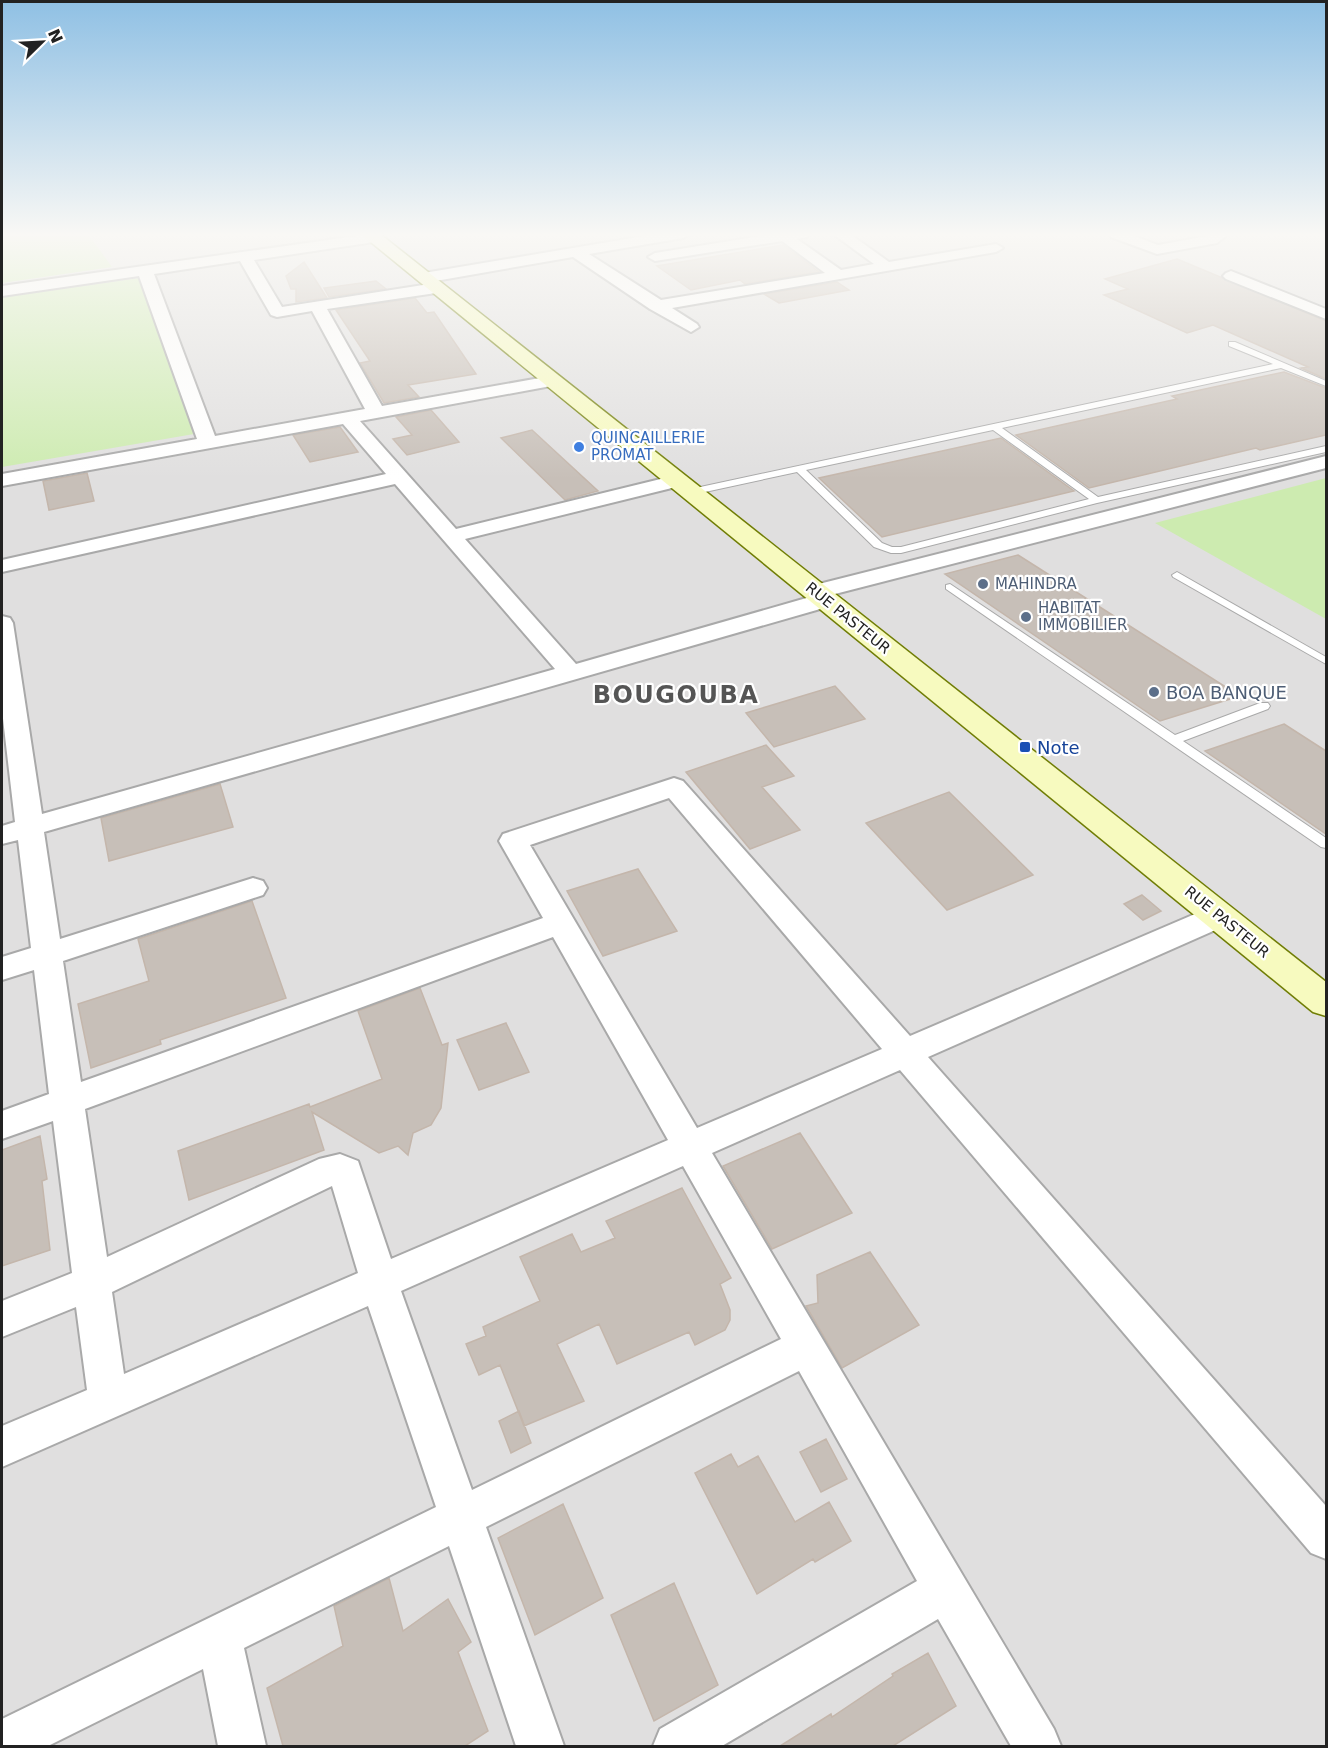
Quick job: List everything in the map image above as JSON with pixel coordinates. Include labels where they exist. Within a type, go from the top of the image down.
[{"type":"main road","name":"RUE PASTEUR","points":[[470,316],[1219,916],[1324,997]]},
{"type":"street","points":[[161,316],[208,442]]},
{"type":"street","points":[[322,316],[376,412]]},
{"type":"street","points":[[672,316],[691,327]]},
{"type":"street","points":[[2,480],[551,381]]},
{"type":"street","points":[[347,417],[571,673]]},
{"type":"street","points":[[15,831],[571,673],[820,596],[1326,462]]},
{"type":"street","points":[[2,566],[399,477]]},
{"type":"street","points":[[451,536],[684,487]]},
{"type":"street","points":[[2,637],[15,831],[47,954],[108,1400]]},
{"type":"street","points":[[1038,1746],[513,841],[674,787],[1326,1538]]},
{"type":"street","points":[[2,969],[253,888]]},
{"type":"street","points":[[2,1447],[1219,916]]},
{"type":"street","points":[[2,1125],[560,923]]},
{"type":"street","points":[[2,1318],[92,1283],[331,1170],[340,1169],[346,1172],[350,1177],[379,1282],[540,1746]]},
{"type":"street","points":[[2,1744],[806,1347]]},
{"type":"street","points":[[677,1746],[946,1589]]},
{"type":"street","points":[[219,1637],[243,1746]]},
{"type":"lane","points":[[1232,344],[1326,384]]},
{"type":"lane","points":[[684,487],[799,469],[1282,365]]},
{"type":"lane","points":[[995,427],[1096,500]]},
{"type":"lane","points":[[799,469],[878,545],[891,550],[901,550],[1096,500],[1326,449]]},
{"type":"lane","points":[[1177,575],[1326,661]]},
{"type":"lane","points":[[950,587],[1326,844]]},
{"type":"lane","points":[[1174,740],[1264,706]]},
{"type":"shaded area","points":[[2,316],[1326,316],[1326,1746],[2,1746]]},
{"type":"green space","points":[[2,316],[153,316],[194,434],[2,467]]},
{"type":"green space","points":[[1326,478],[1326,619],[1155,523]]},
{"type":"building","points":[[340,316],[436,316],[476,374],[408,385],[419,397],[384,403],[360,363],[370,361]]},
{"type":"building","points":[[1149,316],[1313,316],[1326,321],[1326,379],[1301,368],[1308,367],[1213,325],[1187,333]]},
{"type":"building","points":[[1284,372],[1326,388],[1326,435],[1260,450],[1256,448],[1089,488],[1016,435],[1177,399],[1172,396]]},
{"type":"building","points":[[431,410],[459,442],[407,455],[393,439],[412,435],[396,417]]},
{"type":"building","points":[[340,427],[358,452],[310,462],[293,435]]},
{"type":"building","points":[[532,430],[598,491],[565,500],[501,438]]},
{"type":"building","points":[[1001,438],[1074,491],[882,537],[819,478]]},
{"type":"building","points":[[87,473],[94,501],[49,510],[43,481]]},
{"type":"building","points":[[1018,555],[1240,696],[1160,721],[945,574]]},
{"type":"building","points":[[835,686],[865,719],[774,747],[746,713]]},
{"type":"building","points":[[1284,724],[1326,751],[1326,834],[1205,751]]},
{"type":"building","points":[[766,745],[794,776],[762,787],[800,830],[750,849],[686,772]]},
{"type":"building","points":[[220,784],[233,827],[109,861],[101,818]]},
{"type":"building","points":[[949,792],[1033,875],[947,910],[866,823]]},
{"type":"building","points":[[638,869],[677,931],[603,956],[567,891]]},
{"type":"building","points":[[1142,895],[1161,911],[1143,920],[1124,904]]},
{"type":"building","points":[[252,901],[286,998],[160,1040],[161,1044],[91,1068],[78,1004],[149,981],[138,939]]},
{"type":"building","points":[[420,988],[442,1045],[448,1043],[441,1108],[431,1125],[413,1133],[408,1155],[398,1146],[379,1153],[312,1112],[324,1150],[189,1200],[178,1151],[309,1104],[310,1107],[382,1079],[358,1011]]},
{"type":"building","points":[[506,1023],[529,1072],[479,1090],[457,1040]]},
{"type":"building","points":[[800,1133],[852,1213],[772,1249],[723,1166]]},
{"type":"building","points":[[40,1136],[47,1179],[42,1181],[50,1250],[2,1266],[2,1150]]},
{"type":"building","points":[[682,1188],[731,1278],[720,1284],[730,1310],[730,1320],[725,1330],[695,1345],[689,1332],[617,1364],[599,1324],[557,1344],[584,1401],[524,1426],[500,1365],[479,1375],[466,1344],[486,1336],[483,1327],[540,1301],[520,1257],[572,1234],[581,1252],[615,1238],[606,1221]]},
{"type":"building","points":[[870,1252],[919,1325],[842,1368],[806,1306],[818,1303],[817,1275]]},
{"type":"building","points":[[519,1411],[531,1443],[511,1453],[499,1421]]},
{"type":"building","points":[[826,1439],[847,1479],[821,1492],[800,1452]]},
{"type":"building","points":[[731,1454],[738,1467],[758,1456],[795,1522],[829,1502],[851,1541],[815,1562],[813,1559],[757,1594],[695,1473]]},
{"type":"building","points":[[563,1504],[603,1598],[535,1635],[498,1538]]},
{"type":"building","points":[[389,1578],[403,1631],[448,1599],[471,1642],[458,1652],[488,1731],[465,1746],[283,1746],[267,1688],[343,1646],[334,1606]]},
{"type":"building","points":[[674,1583],[718,1685],[654,1721],[611,1615]]},
{"type":"building","points":[[928,1653],[956,1706],[893,1746],[780,1746],[831,1714],[832,1717],[893,1676],[892,1674]]},
{"type":"place","name":"QUINCAILLERIE PROMAT","points":[[579,447]]},
{"type":"place","name":"MAHINDRA","points":[[983,584]]},
{"type":"place","name":"HABITAT IMMOBILIER","points":[[1026,617]]},
{"type":"place","name":"BOA BANQUE","points":[[1154,692]]},
{"type":"place","name":"Note","points":[[1025,747]]},
{"type":"district","name":"BOUGOUBA","points":[[676,695]]}]
